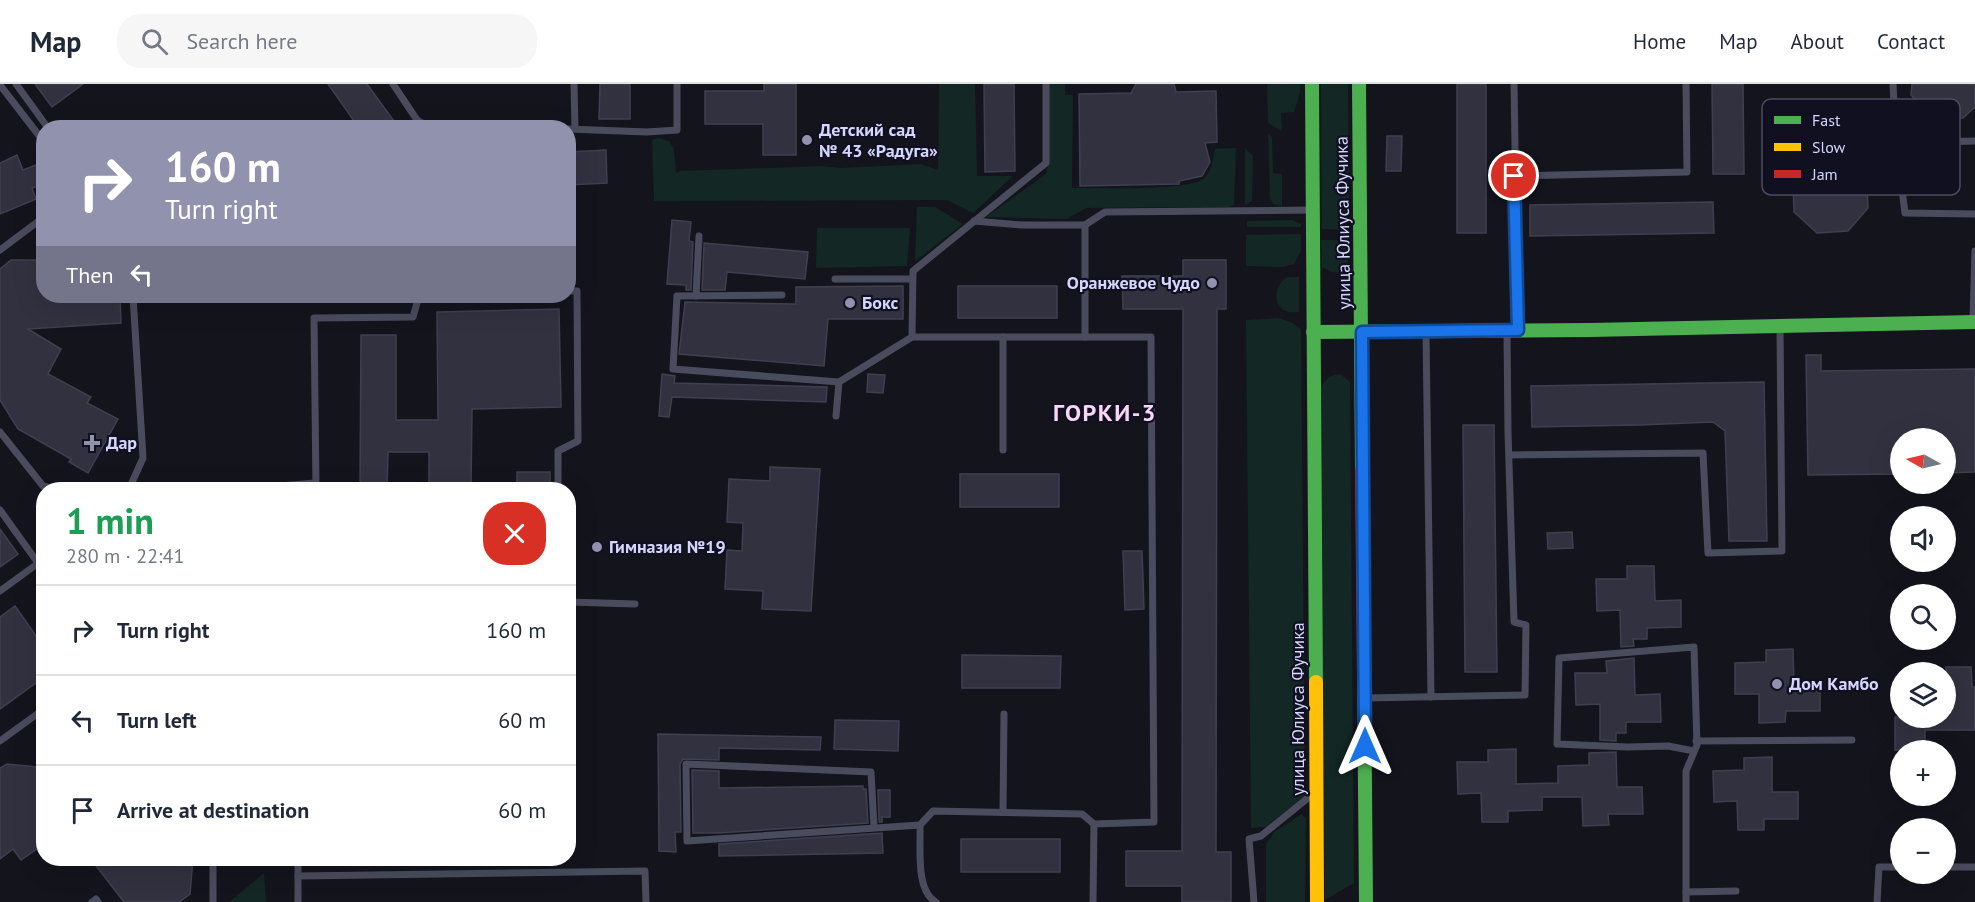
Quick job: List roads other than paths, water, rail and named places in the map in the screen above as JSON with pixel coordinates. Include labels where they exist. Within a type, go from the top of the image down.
[{"type":"main road","name":"улица Юлиуса Фучика","points":[[1312,84],[1317,902]]},
{"type":"main road","name":"улица Юлиуса Фучика","points":[[1359,84],[1366,902]]},
{"type":"main road","points":[[1313,332],[1780,327],[1974,322]]},
{"type":"lane","points":[[16,84],[42,120]]},
{"type":"lane","points":[[393,84],[417,120]]},
{"type":"lane","points":[[572,120],[574,84]]},
{"type":"lane","points":[[576,129],[647,132],[677,130],[677,84]]},
{"type":"lane","points":[[912,337],[912,271],[1046,163],[1046,84]]},
{"type":"lane","points":[[1365,698],[1525,695],[1526,625],[1515,622],[1508,432],[1513,330],[1514,84]]},
{"type":"lane","points":[[1514,176],[1687,172],[1686,84]]},
{"type":"lane","points":[[1893,84],[1894,99]]},
{"type":"lane","points":[[0,85],[36,132]]},
{"type":"lane","points":[[1960,141],[1975,141]]},
{"type":"lane","points":[[1903,195],[1905,213],[1975,214]]},
{"type":"lane","points":[[974,221],[1021,225],[1085,225],[1105,212],[1312,210]]},
{"type":"lane","points":[[0,250],[36,224]]},
{"type":"lane","points":[[1085,225],[1085,337]]},
{"type":"lane","points":[[696,296],[699,236]]},
{"type":"lane","points":[[1974,322],[1975,251]]},
{"type":"lane","points":[[835,279],[912,279]]},
{"type":"lane","points":[[558,482],[558,450],[578,441],[576,291]]},
{"type":"lane","points":[[782,295],[677,296],[673,369],[839,382],[912,337],[1150,337],[1154,822],[1094,824],[1082,814],[933,811],[920,825],[687,841],[686,764],[871,772],[874,828]]},
{"type":"lane","points":[[132,482],[143,458],[133,303]]},
{"type":"lane","points":[[316,482],[314,318],[413,317],[417,303]]},
{"type":"lane","points":[[1510,455],[1703,453],[1708,553],[1782,551],[1780,327]]},
{"type":"lane","points":[[1426,331],[1431,697]]},
{"type":"lane","points":[[1003,337],[1003,450]]},
{"type":"lane","points":[[836,417],[839,382]]},
{"type":"lane","points":[[0,432],[40,482]]},
{"type":"lane","points":[[0,510],[36,555]]},
{"type":"lane","points":[[0,591],[36,565]]},
{"type":"lane","points":[[576,602],[635,604]]},
{"type":"lane","points":[[1686,902],[1686,771],[1694,751],[1696,741],[1694,647],[1559,658],[1557,744],[1668,746],[1694,751]]},
{"type":"lane","points":[[1003,812],[1004,714]]},
{"type":"lane","points":[[0,741],[36,715]]},
{"type":"lane","points":[[1696,741],[1852,740]]},
{"type":"lane","points":[[1254,902],[1248,838],[1261,836],[1317,791]]},
{"type":"lane","points":[[1093,902],[1094,824]]},
{"type":"lane","points":[[920,825],[921,881],[930,899],[936,902]]},
{"type":"lane","points":[[213,866],[213,902]]},
{"type":"lane","points":[[298,866],[298,902]]},
{"type":"lane","points":[[1877,902],[1879,867],[1890,867]]},
{"type":"lane","points":[[1956,867],[1975,867]]},
{"type":"lane","points":[[298,876],[645,872],[646,902]]},
{"type":"lane","points":[[1686,892],[1736,891]]},
{"type":"lane","points":[[92,902],[96,899],[98,902]]},
{"type":"place","name":"Детский сад № 43 «Радуга»","points":[[807,140]]},
{"type":"place","name":"Оранжевое Чудо","points":[[1212,283]]},
{"type":"place","name":"Бокс","points":[[850,303]]},
{"type":"place","name":"Дар","points":[[92,443]]},
{"type":"place","name":"Гимназия №19","points":[[597,547]]},
{"type":"place","name":"Дом Камбо","points":[[1777,684]]},
{"type":"district","name":"ГОРКИ-3","points":[[1105,413]]}]
